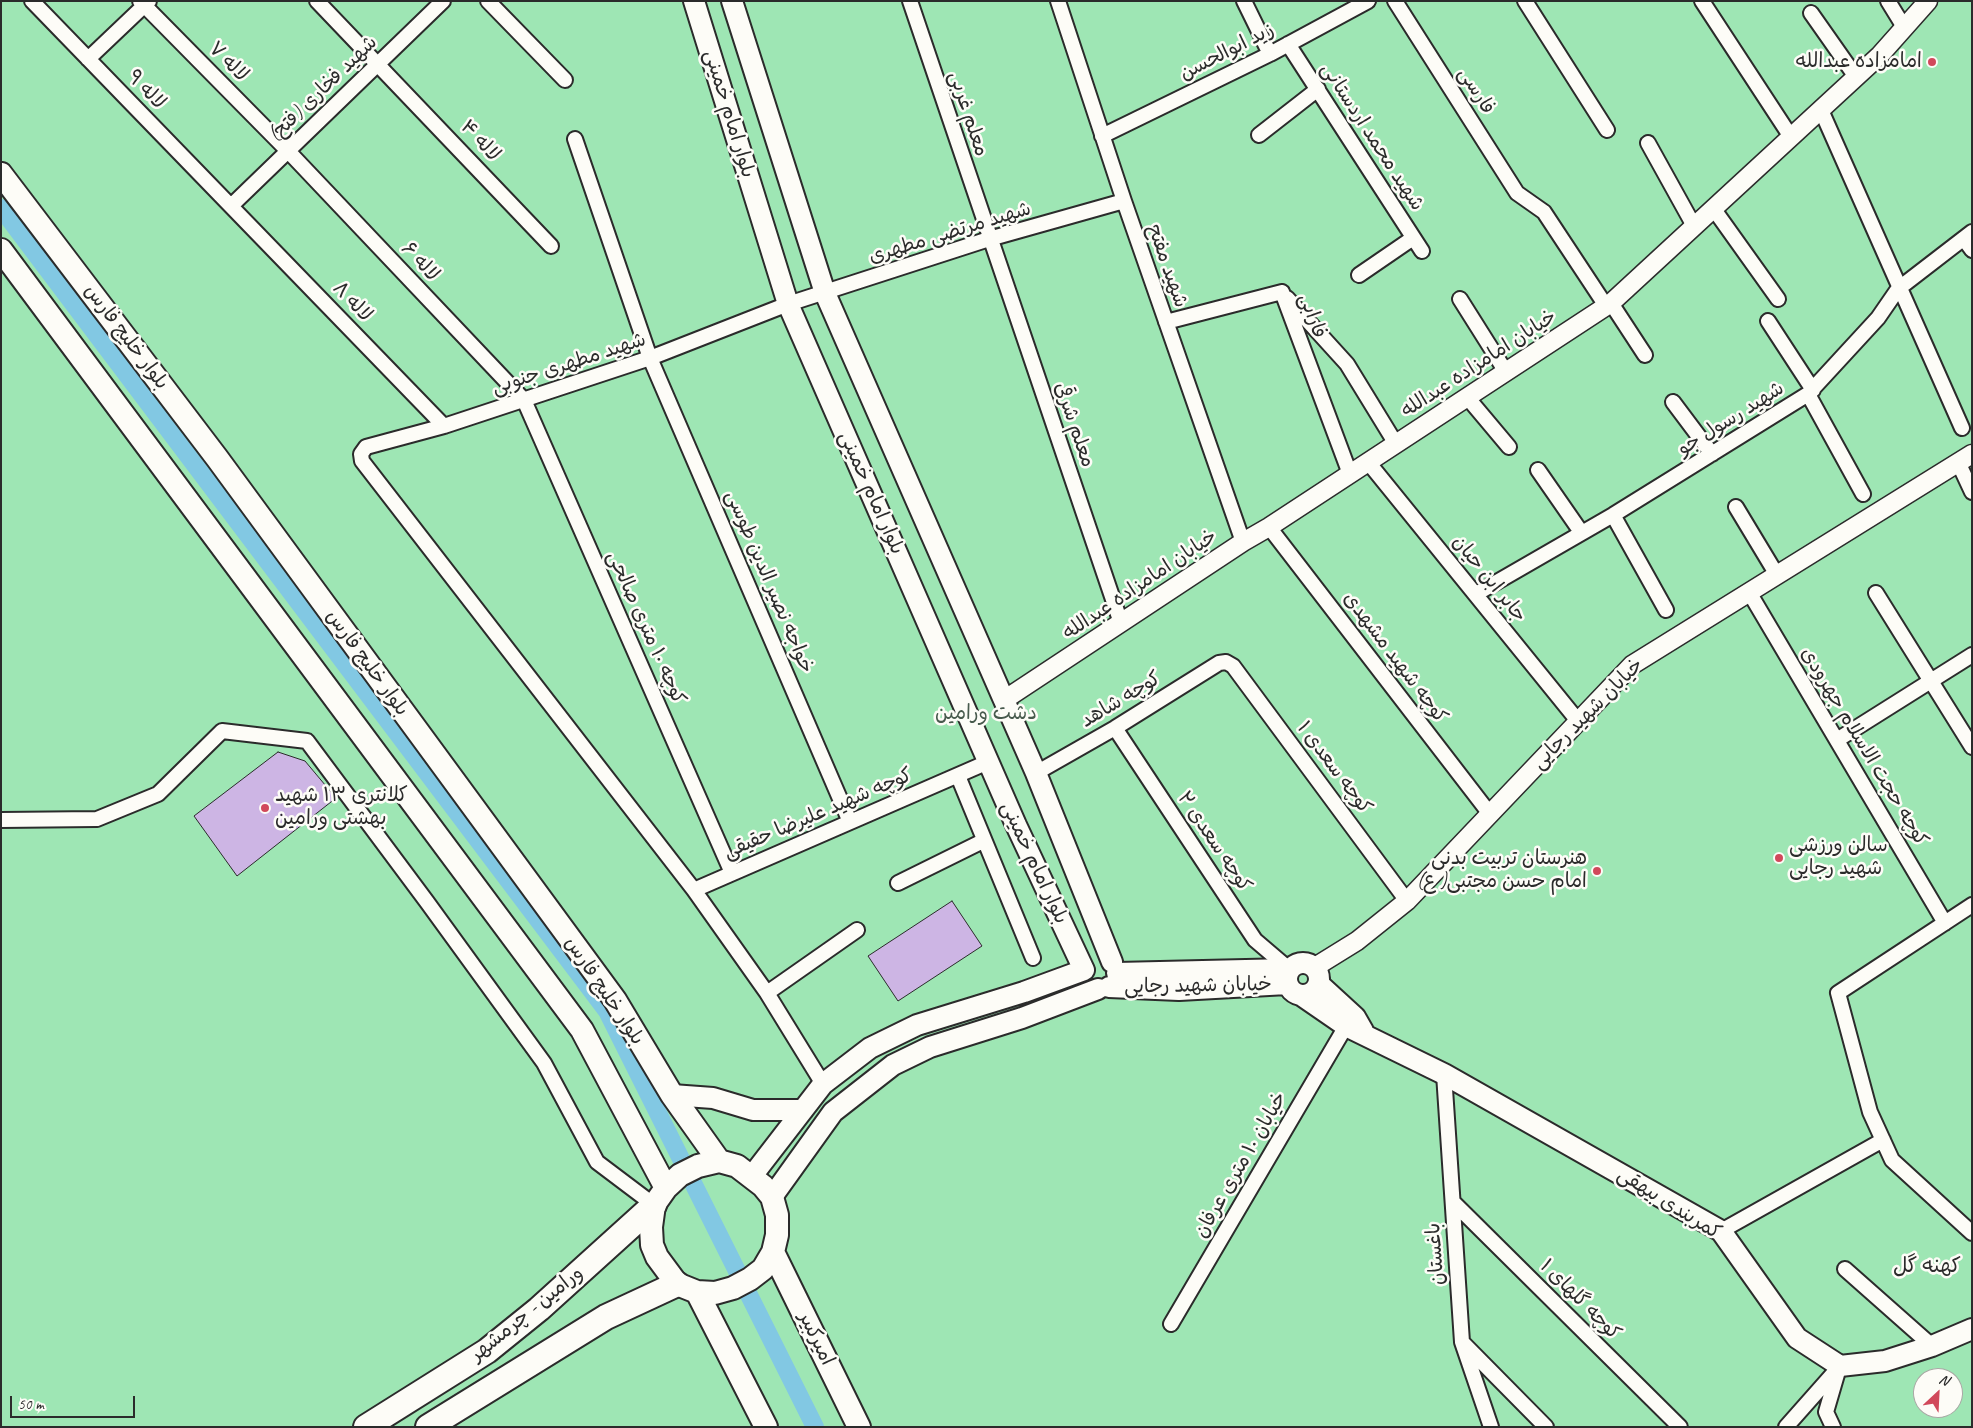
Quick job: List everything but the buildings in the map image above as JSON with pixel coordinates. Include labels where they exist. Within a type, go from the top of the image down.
[{"type":"highway","name":"ورامین - چرمشهر","points":[[366,1427],[487,1351],[539,1309],[674,1184]]},
{"type":"highway","name":"ورامین - چرمشهر","points":[[428,1427],[606,1317],[687,1288]]},
{"type":"main road","name":"بلوار امام خمینی","points":[[694,1],[788,304],[988,762],[1084,970],[1086,981],[1109,978],[1036,773],[825,294],[732,1]]},
{"type":"main road","name":"بلوار خلیج فارس","points":[[1,174],[218,458],[615,1000],[672,1095],[719,1161]]},
{"type":"main road","name":"بلوار خلیج فارس","points":[[1,250],[582,1030],[674,1184]]},
{"type":"main road","name":"خیابان شهید رجایی","points":[[1084,970],[1093,959],[1104,957],[1109,978],[1179,990],[1293,983],[1294,965],[1304,962],[1317,975]]},
{"type":"main road","points":[[752,1176],[823,1084],[870,1048],[917,1025],[1024,992],[1084,970]]},
{"type":"main road","points":[[1293,983],[1310,994],[1317,975]]},
{"type":"main road","name":"کمربندی بیهقی","points":[[1317,975],[1355,1017],[1366,1034]]},
{"type":"main road","points":[[772,1198],[833,1112],[893,1065],[930,1047],[1022,1018],[1109,978]]},
{"type":"main road","name":"کمربندی بیهقی","points":[[1293,983],[1346,1026],[1366,1034],[1444,1074],[1721,1231],[1798,1338],[1840,1366]]},
{"type":"main road","points":[[672,1095],[713,1098],[753,1110],[803,1110]]},
{"type":"main road","points":[[687,1288],[715,1293],[742,1284],[763,1268],[773,1252],[777,1235],[777,1215],[772,1198],[752,1176],[737,1166],[719,1161],[674,1184],[652,1245],[664,1270],[687,1288],[766,1427]]},
{"type":"main road","name":"امیرکبیر","points":[[773,1252],[859,1427]]},
{"type":"main road","points":[[1840,1366],[1885,1361],[1932,1346],[1972,1329]]},
{"type":"street","name":"لاله ۹","points":[[32,1],[231,206]]},
{"type":"street","name":"لاله ۴","points":[[317,1],[379,63],[551,246]]},
{"type":"street","name":"شهید فخاری (فتح)","points":[[231,206],[443,1]]},
{"type":"street","points":[[488,1],[565,80]]},
{"type":"street","name":"معلم غربی","points":[[910,1],[989,239]]},
{"type":"street","name":"شهید مفتح","points":[[1058,1],[1124,201],[1242,542]]},
{"type":"street","points":[[1244,1],[1270,54]]},
{"type":"street","name":"زید ابوالحسن","points":[[1102,136],[1270,54],[1368,1]]},
{"type":"street","name":"فارسی","points":[[1396,1],[1517,193],[1544,212],[1608,305],[1646,355]]},
{"type":"street","points":[[1525,1],[1608,130]]},
{"type":"street","points":[[1702,1],[1791,137]]},
{"type":"street","points":[[1888,1],[1904,27]]},
{"type":"street","name":"خیابان امامزاده عبدالله","points":[[1004,700],[1242,542],[1270,527],[1608,305],[1856,77],[1928,1]]},
{"type":"street","points":[[88,59],[145,3]]},
{"type":"street","name":"لاله ۷","points":[[145,3],[288,151]]},
{"type":"street","points":[[1811,13],[1856,77]]},
{"type":"street","name":"شهید محمد اردستانی","points":[[1288,44],[1422,251]]},
{"type":"street","points":[[1259,135],[1318,89]]},
{"type":"street","points":[[1821,110],[1898,290],[1962,428]]},
{"type":"street","name":"خواجه نصیر الدین طوسی","points":[[575,138],[650,358],[850,822]]},
{"type":"street","points":[[1648,143],[1694,226]]},
{"type":"street","name":"لاله ۶","points":[[288,151],[524,400]]},
{"type":"street","name":"شهید مرتضی مطهری","points":[[788,304],[825,294],[989,239],[1124,201]]},
{"type":"street","name":"لاله ۸","points":[[231,206],[444,426]]},
{"type":"street","points":[[1714,208],[1778,299]]},
{"type":"street","points":[[1359,275],[1413,238]]},
{"type":"street","name":"معلم شرقی","points":[[989,239],[1121,624]]},
{"type":"street","name":"شهید رسول جو","points":[[1476,594],[1613,515],[1811,392],[1878,318],[1898,290],[1969,240]]},
{"type":"street","points":[[1166,322],[1282,292]]},
{"type":"street","name":"فارابی","points":[[1282,292],[1347,364],[1396,444]]},
{"type":"street","name":"فارابی","points":[[1282,292],[1350,474]]},
{"type":"street","points":[[1460,299],[1506,372]]},
{"type":"street","name":"شهید مطهری جنوبی","points":[[694,890],[362,461],[361,454],[366,446],[444,426],[650,358],[788,304]]},
{"type":"street","points":[[1768,322],[1811,392],[1864,494]]},
{"type":"street","points":[[1467,397],[1509,447]]},
{"type":"street","name":"کوچه ۱۰ متری صالحی","points":[[524,400],[732,873]]},
{"type":"street","points":[[1674,402],[1712,454]]},
{"type":"street","points":[[1965,458],[1972,492]]},
{"type":"street","name":"خیابان شهید رجایی","points":[[1317,975],[1407,901],[1632,664],[1965,458]]},
{"type":"street","name":"جابر ابن حیان","points":[[1368,462],[1578,721]]},
{"type":"street","points":[[1538,470],[1582,532]]},
{"type":"street","points":[[1736,508],[1777,575]]},
{"type":"street","points":[[1613,515],[1666,610]]},
{"type":"street","name":"کوچه شهید مشهدی","points":[[1270,527],[1490,814]]},
{"type":"street","name":"کوچه حجت الاسلام جهرودی","points":[[1749,592],[1945,923]]},
{"type":"street","points":[[1876,593],[1972,747]]},
{"type":"street","points":[[1837,740],[1972,655]]},
{"type":"street","name":"کوچه شاهد","points":[[1036,773],[1115,728],[1219,663],[1226,662]]},
{"type":"street","name":"کوچه سعدی ۱","points":[[1226,662],[1234,666],[1407,901]]},
{"type":"street","name":"کوچه سعدی ۲","points":[[1115,728],[1255,940],[1293,983]]},
{"type":"street","points":[[1,820],[97,819],[106,816],[158,794],[222,731],[307,741],[544,1063],[597,1162],[674,1184]]},
{"type":"street","name":"کوچه شهید علیرضا حقیقی","points":[[694,890],[988,762]]},
{"type":"street","points":[[958,776],[983,841],[1033,958]]},
{"type":"street","points":[[898,883],[983,841]]},
{"type":"street","points":[[694,890],[767,993],[823,1084]]},
{"type":"street","points":[[1972,905],[1838,993],[1870,1112],[1892,1160],[1972,1233]]},
{"type":"street","points":[[767,993],[857,930]]},
{"type":"street","name":"خیابان ۱۰ متری عرفان","points":[[1171,1324],[1346,1026]]},
{"type":"street","name":"باغستان","points":[[1444,1074],[1462,1342],[1491,1427]]},
{"type":"street","points":[[1721,1231],[1883,1140]]},
{"type":"street","name":"کوچه گلهای ۱","points":[[1453,1202],[1680,1427]]},
{"type":"street","points":[[1845,1269],[1932,1346]]},
{"type":"street","points":[[1462,1342],[1546,1427]]},
{"type":"street","points":[[1786,1427],[1840,1366]]},
{"type":"street","points":[[1833,1427],[1826,1412],[1840,1366]]},
{"type":"green space","name":"دشت ورامین","points":[[1,1],[1972,1],[1972,1427],[1,1427]]},
{"type":"waterway","points":[[1,208],[607,1011],[815,1427]]},
{"type":"place","name":"امامزاده عبدالله","points":[[1932,62]]},
{"type":"place","name":"کلانتری ۱۳ شهید بهشتی ورامین","points":[[265,808]]},
{"type":"place","name":"سالن ورزشی شهید رجایی","points":[[1779,858]]},
{"type":"place","name":"هنرستان تربیت بدنی امام حسن مجتبی( ع)","points":[[1597,871]]},
{"type":"district","name":"کهنه گل","points":[[1927,1266]]}]
